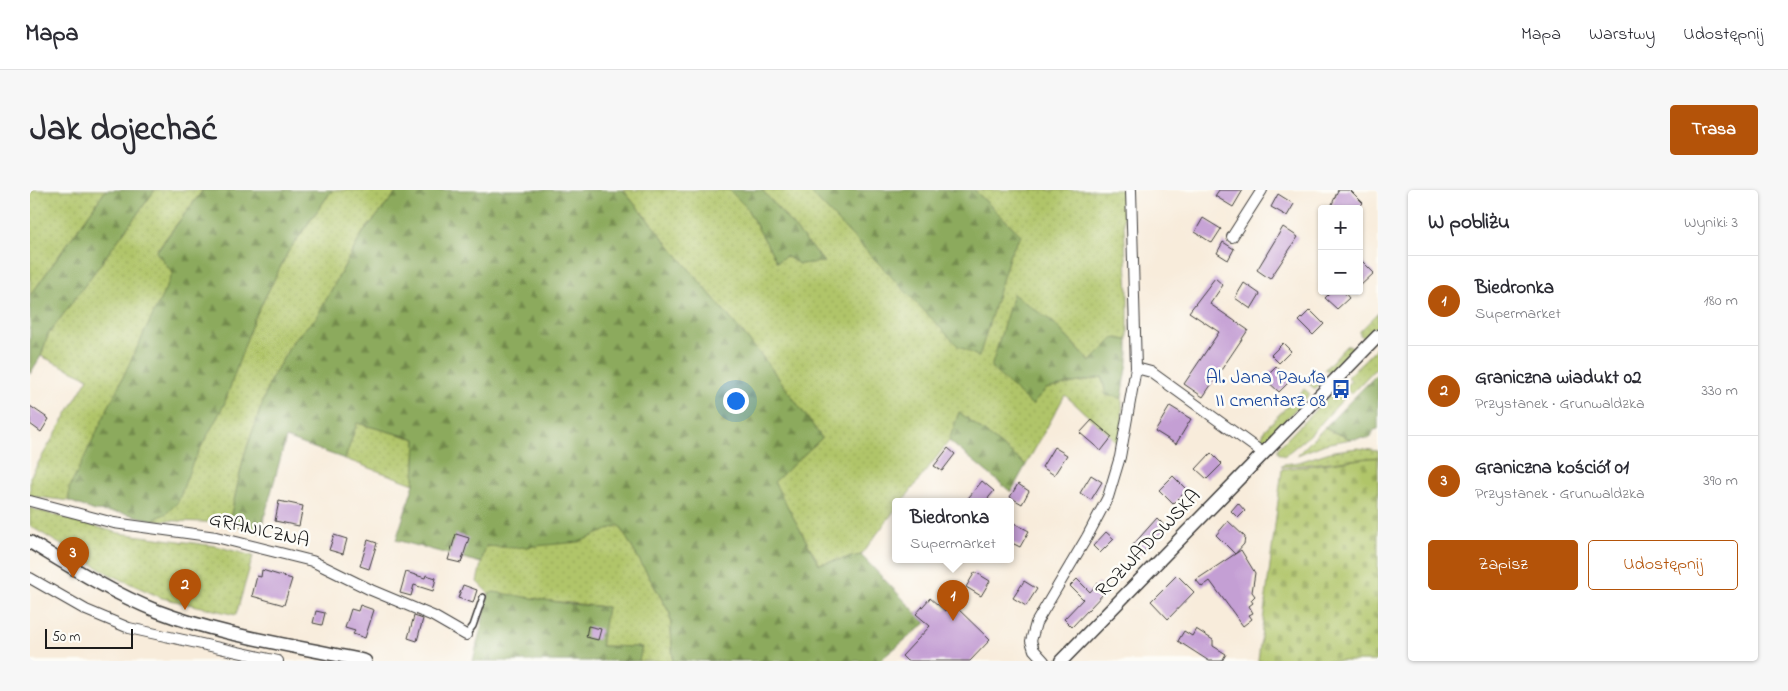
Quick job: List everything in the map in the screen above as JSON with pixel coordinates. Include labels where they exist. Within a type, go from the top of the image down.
[{"type":"street","points":[[1044,661],[1034,650],[1031,641],[1036,623],[1087,537],[1108,497],[1120,457],[1136,368],[1131,190]]},
{"type":"street","points":[[1232,237],[1262,190]]},
{"type":"street","name":"ROZWADOWSKA","points":[[1061,661],[1378,336]]},
{"type":"street","points":[[1136,368],[1151,372],[1263,453]]},
{"type":"street","name":"GRANICZNA","points":[[30,501],[114,523],[216,537],[312,561],[371,590],[440,619],[466,635]]},
{"type":"street","points":[[30,542],[101,584],[158,611],[202,626],[365,661]]},
{"type":"street","points":[[30,578],[86,610],[129,628],[278,661]]},
{"type":"lane","points":[[466,635],[473,626],[483,597]]},
{"type":"green space","points":[[30,190],[106,190],[30,296]]},
{"type":"green space","points":[[106,190],[155,190],[48,335],[41,356],[30,374],[30,296]]},
{"type":"green space","points":[[155,190],[203,190],[156,251],[173,273],[69,501],[30,496],[30,477],[88,378],[41,356],[48,335]]},
{"type":"green space","points":[[203,190],[332,190],[288,252],[253,321],[224,405],[192,464],[178,502],[167,513],[153,520],[123,513],[95,511],[69,501],[69,489],[173,273],[156,252]]},
{"type":"green space","points":[[332,190],[393,190],[396,193],[362,234],[316,318],[295,338],[270,381],[244,456],[229,523],[153,520],[288,252]]},
{"type":"green space","points":[[393,190],[623,190],[766,361],[822,438],[774,482],[819,564],[861,555],[926,623],[879,661],[673,661],[670,613],[619,525],[579,542],[514,548],[486,546],[481,563],[396,540],[414,484],[416,439],[357,423],[345,459],[286,438],[260,533],[229,523],[244,456],[270,381],[295,338],[316,318],[362,234],[396,193]]},
{"type":"green space","points":[[623,190],[729,190],[746,207],[777,262],[786,256],[799,264],[824,262],[762,190],[813,190],[998,291],[1010,254],[1021,235],[974,190],[1122,190],[1128,293],[1128,340],[1114,338],[1091,362],[1057,327],[1046,389],[1102,377],[1106,395],[1122,398],[1123,448],[1065,395],[1026,465],[959,412],[949,441],[905,498],[892,498],[892,514],[861,555],[819,564],[774,482],[822,438],[766,361]]},
{"type":"green space","points":[[729,190],[762,190],[824,262],[799,264],[786,256],[777,262],[746,207]]},
{"type":"green space","points":[[808,190],[974,190],[1021,235],[1010,254],[979,357],[958,346]]},
{"type":"green space","points":[[1013,294],[1054,323],[1090,362],[1114,338],[1128,340],[1128,362],[1122,398],[1106,395],[1102,377],[1046,389],[1032,405],[991,368]]},
{"type":"green space","points":[[1378,313],[1378,325],[1365,338],[1360,335],[1360,331]]},
{"type":"green space","points":[[1350,345],[1354,350],[1331,374],[1325,369],[1346,346]]},
{"type":"green space","points":[[1378,346],[1378,366],[1351,394],[1344,387],[1351,381],[1348,377]]},
{"type":"green space","points":[[1319,373],[1325,379],[1315,389],[1309,384]]},
{"type":"green space","points":[[1378,373],[1378,429],[1374,430],[1370,438],[1351,439],[1324,428]]},
{"type":"green space","points":[[1304,389],[1310,394],[1270,436],[1261,440],[1265,429]]},
{"type":"green space","points":[[1342,390],[1347,395],[1311,434],[1284,456],[1278,453],[1278,448],[1331,394],[1334,397]]},
{"type":"green space","points":[[959,412],[1026,465],[1011,492],[949,441]]},
{"type":"green space","points":[[357,423],[416,439],[414,484],[345,459]]},
{"type":"green space","points":[[1324,428],[1351,439],[1325,444],[1297,455]]},
{"type":"green space","points":[[1358,448],[1378,451],[1378,457],[1281,467],[1284,464],[1299,462],[1333,451]]},
{"type":"green space","points":[[1378,457],[1378,661],[1258,661],[1282,469]]},
{"type":"green space","points":[[30,508],[119,533],[216,546],[253,556],[236,615],[162,598],[109,574],[30,526]]},
{"type":"green space","points":[[619,524],[670,614],[673,661],[639,661],[641,647],[601,646],[606,607],[489,594],[477,582],[485,546],[517,546],[553,542],[589,535]]},
{"type":"green space","points":[[494,592],[570,604],[607,607],[601,646],[642,647],[639,661],[473,661],[489,594]]},
{"type":"building","points":[[1219,190],[1243,190],[1233,207],[1215,196]]},
{"type":"building","points":[[1338,190],[1350,190],[1363,203],[1361,205],[1332,205]]},
{"type":"building","points":[[1278,194],[1294,204],[1287,216],[1271,207]]},
{"type":"building","points":[[1203,218],[1221,229],[1212,243],[1195,232]]},
{"type":"building","points":[[1283,227],[1298,237],[1270,279],[1257,270]]},
{"type":"building","points":[[1223,242],[1234,249],[1228,260],[1217,253]]},
{"type":"building","points":[[1363,262],[1374,273],[1363,283]]},
{"type":"building","points":[[1215,278],[1223,285],[1210,304],[1248,330],[1203,397],[1184,384],[1219,332],[1189,312]]},
{"type":"building","points":[[1244,283],[1260,294],[1251,309],[1235,298]]},
{"type":"building","points":[[1328,295],[1346,295],[1349,298],[1337,309],[1325,298]]},
{"type":"building","points":[[1310,310],[1324,324],[1313,335],[1299,321]]},
{"type":"building","points":[[1283,343],[1291,351],[1279,363],[1271,355]]},
{"type":"building","points":[[1276,366],[1291,380],[1279,392],[1264,378]]},
{"type":"building","points":[[30,406],[49,419],[41,432],[30,424]]},
{"type":"building","points":[[1170,406],[1191,419],[1176,444],[1155,431]]},
{"type":"building","points":[[1092,420],[1112,437],[1101,451],[1080,433]]},
{"type":"building","points":[[1054,447],[1067,455],[1054,475],[1042,467]]},
{"type":"building","points":[[948,448],[955,454],[942,471],[934,466]]},
{"type":"building","points":[[1211,453],[1222,464],[1207,479],[1196,469]]},
{"type":"building","points":[[1091,475],[1102,482],[1091,500],[1080,493]]},
{"type":"building","points":[[1173,476],[1187,490],[1173,504],[1159,490]]},
{"type":"building","points":[[982,481],[994,491],[988,498],[968,498]]},
{"type":"building","points":[[1018,484],[1029,491],[1022,504],[1010,497]]},
{"type":"building","points":[[279,501],[303,506],[299,526],[275,521]]},
{"type":"building","points":[[1238,503],[1245,511],[1238,518],[1231,511]]},
{"type":"building","points":[[1157,518],[1167,528],[1141,555],[1132,546]]},
{"type":"building","points":[[1228,521],[1245,537],[1244,544],[1235,554],[1216,535]]},
{"type":"building","points":[[1014,523],[1029,531],[1020,547],[1014,544]]},
{"type":"building","points":[[1106,532],[1114,539],[1100,553],[1093,546]]},
{"type":"building","points":[[456,534],[469,538],[461,563],[448,560]]},
{"type":"building","points":[[334,535],[347,539],[343,554],[329,550]]},
{"type":"building","points":[[368,540],[377,543],[369,569],[360,566]]},
{"type":"building","points":[[1241,550],[1255,573],[1252,592],[1255,596],[1251,600],[1253,603],[1249,606],[1253,613],[1249,615],[1252,619],[1243,626],[1210,581],[1202,587],[1196,580]]},
{"type":"building","points":[[262,570],[292,579],[284,605],[252,596],[257,576],[261,577]]},
{"type":"building","points":[[406,572],[425,578],[426,575],[436,578],[433,591],[414,585],[411,596],[400,593]]},
{"type":"building","points":[[975,572],[990,581],[981,596],[966,587]]},
{"type":"building","points":[[1177,575],[1194,592],[1168,619],[1151,601]]},
{"type":"building","points":[[1077,579],[1090,592],[1098,583],[1106,591],[1072,627],[1064,619],[1083,599],[1070,586]]},
{"type":"building","points":[[1024,581],[1037,589],[1026,606],[1013,598]]},
{"type":"building","points":[[463,585],[477,590],[473,603],[458,598]]},
{"type":"building","points":[[930,598],[945,611],[952,603],[990,640],[970,661],[907,661],[902,656],[930,626],[916,614]]},
{"type":"building","points":[[360,605],[374,610],[365,638],[353,634],[355,631],[345,628],[351,609],[358,611]]},
{"type":"building","points":[[316,611],[325,613],[322,625],[313,623]]},
{"type":"building","points":[[414,616],[423,619],[417,641],[408,638]]},
{"type":"building","points":[[588,626],[601,629],[598,640],[586,637]]},
{"type":"building","points":[[1196,629],[1213,640],[1213,646],[1226,654],[1222,661],[1209,661],[1178,641],[1184,631],[1192,636]]},
{"type":"place","name":"Al. Jana Pawła II cmentarz 08","points":[[1341,389]]},
{"type":"place","name":"Graniczna kościół 01","points":[[73,578]]},
{"type":"place","name":"Graniczna wiadukt 02","points":[[185,610]]},
{"type":"place","name":"Biedronka","points":[[953,621]]}]
